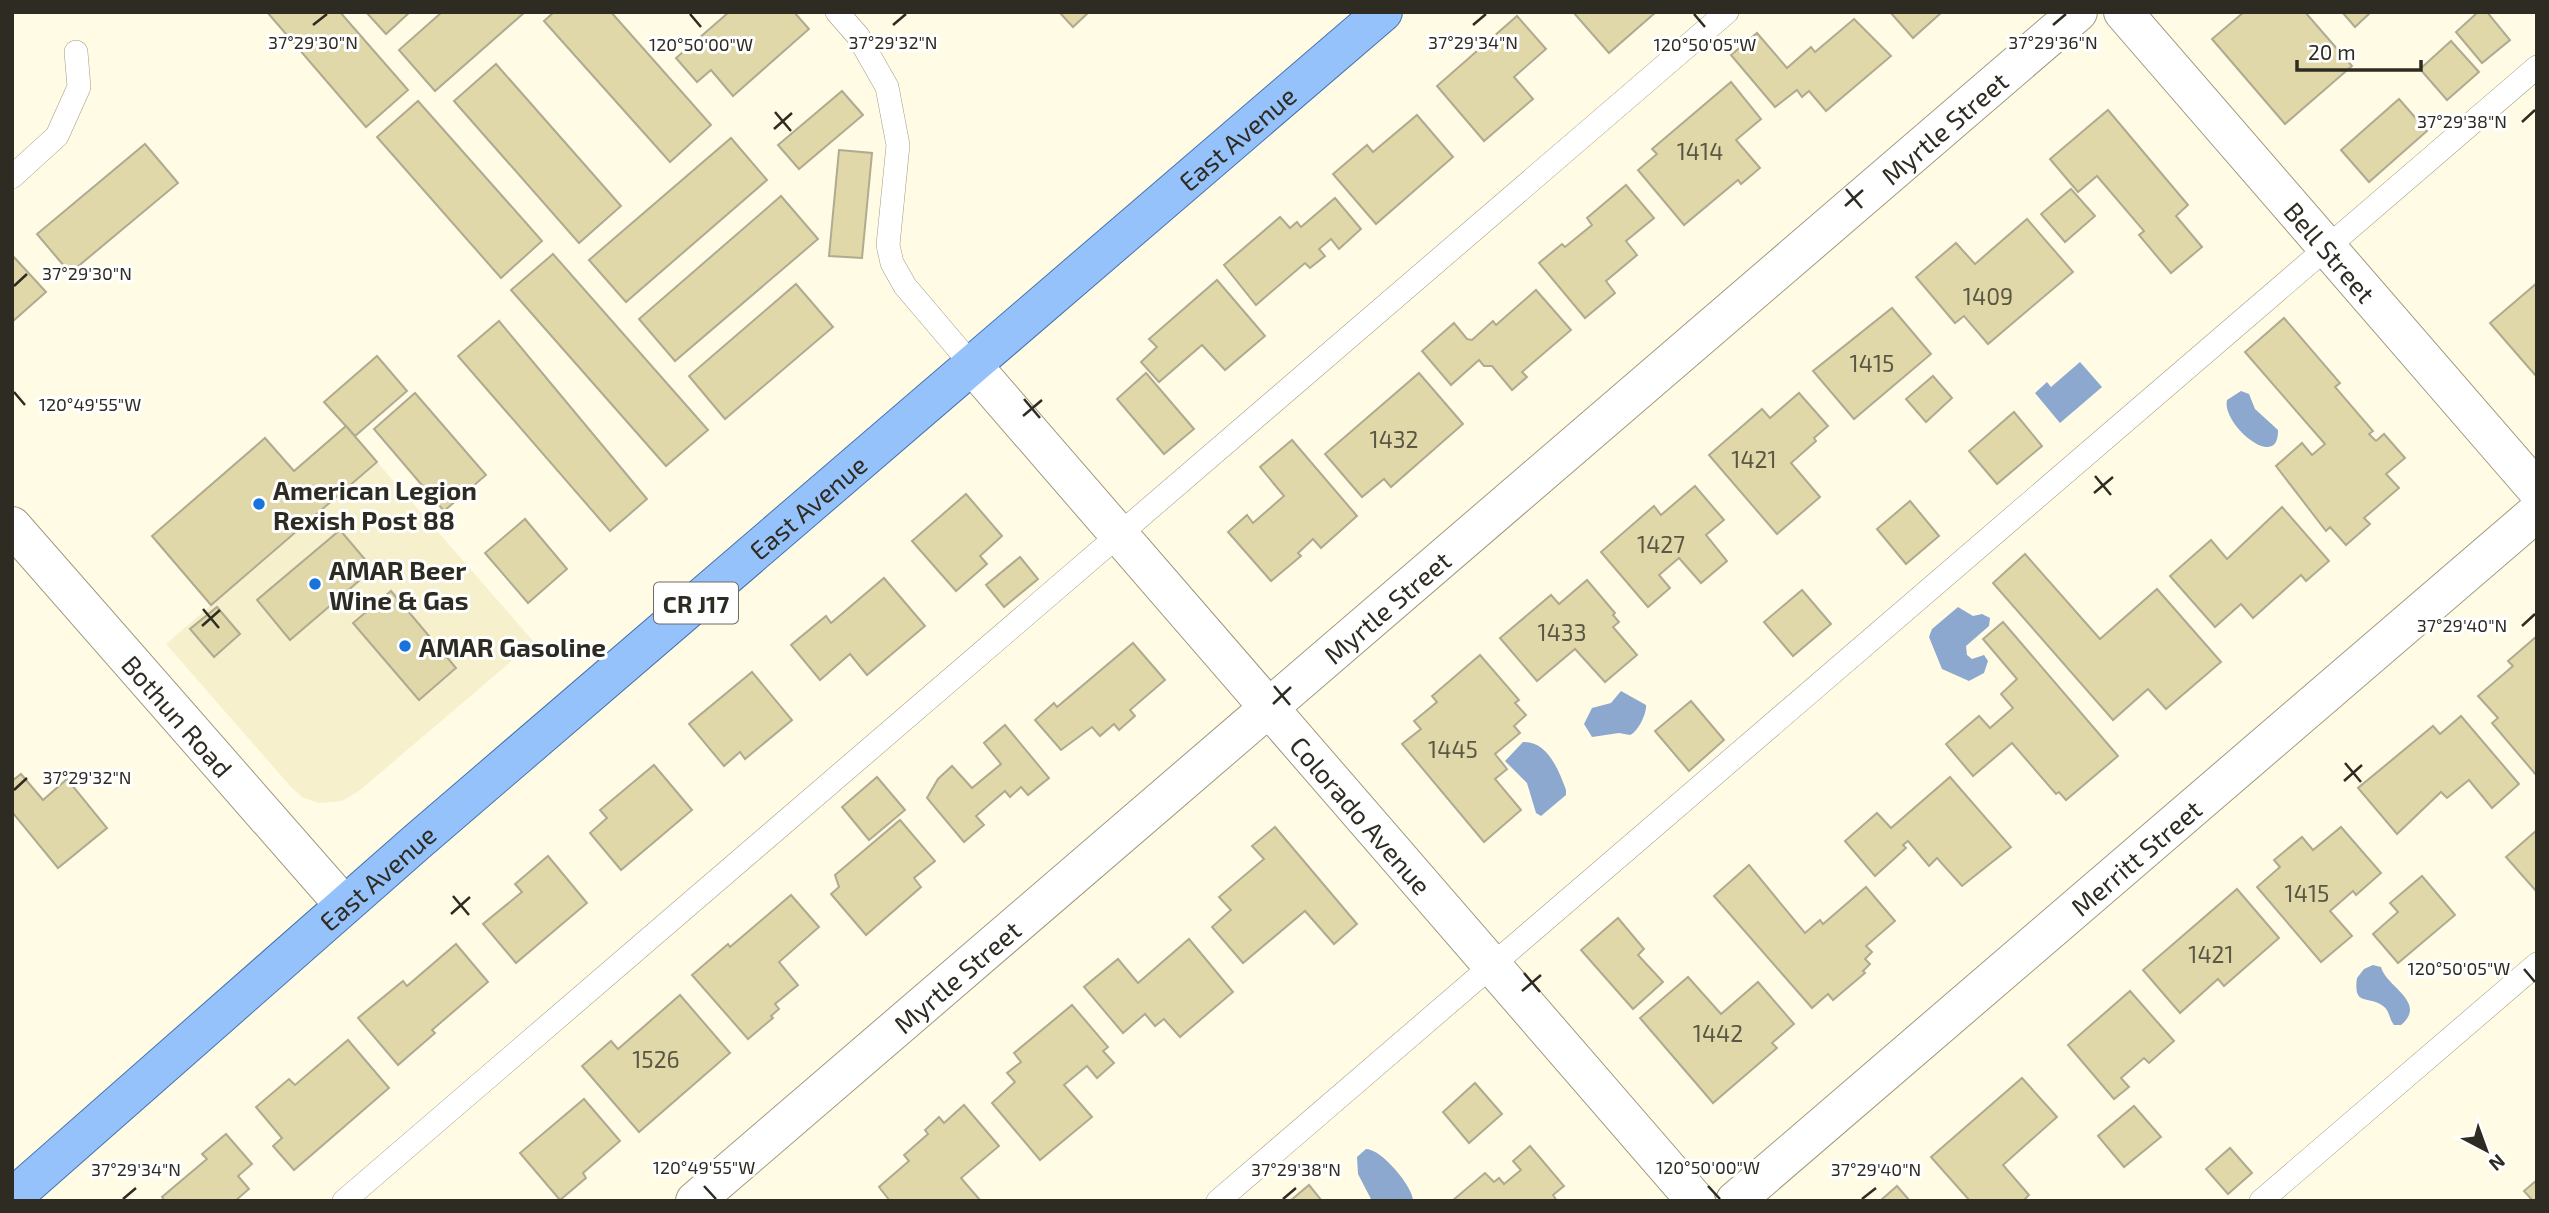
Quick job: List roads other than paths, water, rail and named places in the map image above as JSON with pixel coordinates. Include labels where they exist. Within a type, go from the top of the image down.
[{"type":"main road","name":"East Avenue","points":[[12,1198],[344,905],[1377,14]]},
{"type":"street","name":"Myrtle Street","points":[[695,1201],[2078,12]]},
{"type":"street","name":"Bell Street","points":[[2123,12],[2537,490]]},
{"type":"street","name":"Colorado Avenue","points":[[972,365],[1696,1201]]},
{"type":"street","name":"Merritt Street","points":[[1735,1201],[2537,513]]},
{"type":"street","name":"Bothun Road","points":[[12,526],[344,905]]},
{"type":"lane","points":[[837,12],[858,36],[887,87],[898,145],[888,244],[892,263],[905,286],[972,365]]},
{"type":"lane","points":[[344,1201],[1727,12]]},
{"type":"lane","points":[[12,177],[57,136],[79,87],[76,52]]},
{"type":"lane","points":[[1218,1201],[2537,68]]},
{"type":"lane","points":[[2262,1201],[2537,964]]},
{"type":"water","points":[[2080,362],[2102,387],[2060,423],[2035,393],[2047,382],[2051,387]]},
{"type":"water","points":[[2241,391],[2249,394],[2255,409],[2278,430],[2276,442],[2270,447],[2261,446],[2251,440],[2233,421],[2227,400]]},
{"type":"water","points":[[1958,607],[1973,616],[1982,614],[1990,618],[1989,626],[1966,646],[1967,655],[1972,659],[1984,655],[1988,661],[1984,673],[1969,681],[1942,669],[1929,637],[1932,629]]},
{"type":"water","points":[[1621,691],[1646,705],[1639,726],[1630,735],[1619,733],[1592,737],[1584,724],[1592,708],[1611,703]]},
{"type":"water","points":[[1523,742],[1539,746],[1546,752],[1556,766],[1566,790],[1566,795],[1541,816],[1536,813],[1527,783],[1505,761]]},
{"type":"water","points":[[2373,965],[2381,967],[2408,1002],[2408,1017],[2401,1025],[2394,1025],[2383,1006],[2363,999],[2357,993],[2357,978],[2364,969]]},
{"type":"water","points":[[1366,1149],[1372,1150],[1395,1169],[1408,1186],[1413,1201],[1372,1201],[1358,1174],[1357,1157]]},
{"type":"place","name":"American Legion Rexish Post 88","points":[[259,504]]},
{"type":"place","name":"AMAR Beer Wine & Gas","points":[[315,584]]},
{"type":"place","name":"AMAR Gasoline","points":[[405,646]]}]
